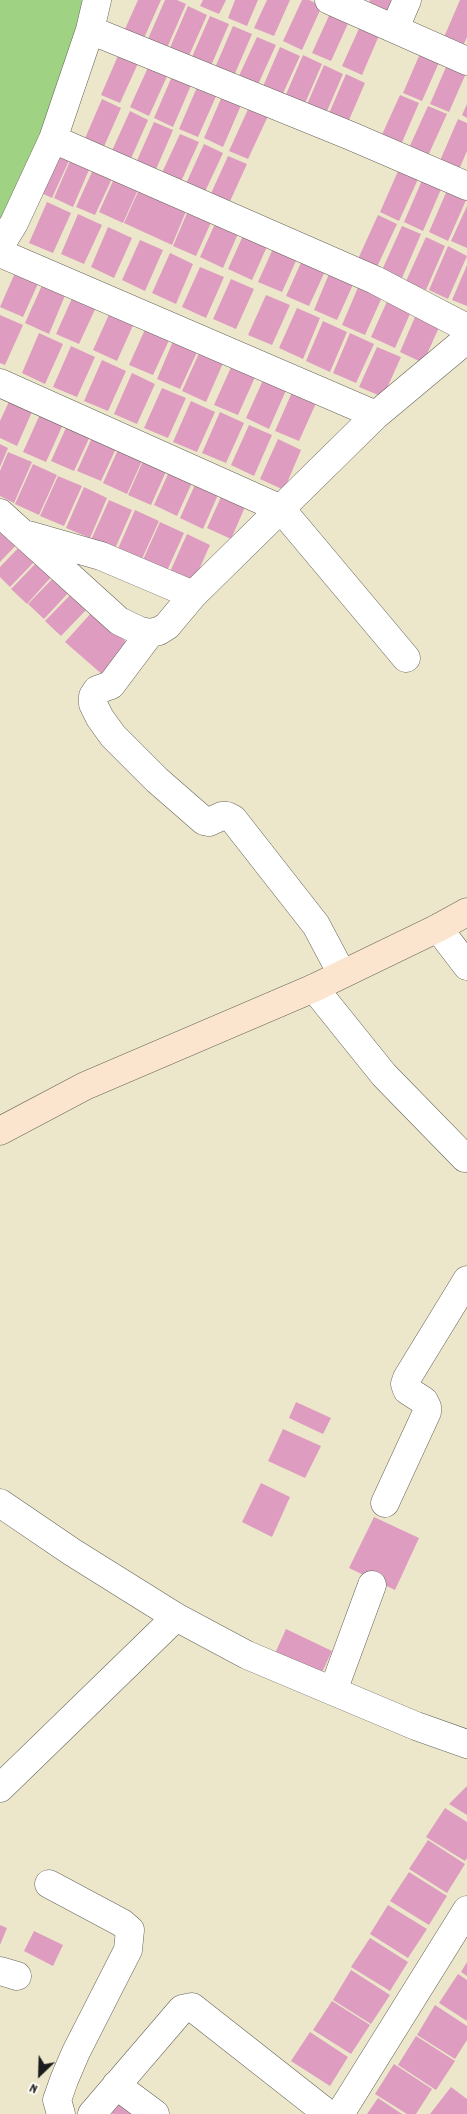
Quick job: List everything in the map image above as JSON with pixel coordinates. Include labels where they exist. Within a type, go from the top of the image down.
[{"type":"street","points":[[0,246],[53,139],[90,30],[96,0]]},
{"type":"street","points":[[329,0],[467,61]]},
{"type":"street","points":[[396,28],[407,0]]},
{"type":"street","points":[[90,30],[351,136],[467,186]]},
{"type":"street","points":[[53,139],[358,272],[420,302],[467,328]]},
{"type":"street","points":[[0,253],[376,415]]},
{"type":"street","points":[[0,513],[119,621],[130,627],[150,633],[159,631],[167,626],[193,596],[376,415],[467,338]]},
{"type":"street","points":[[0,383],[281,509],[406,658]]},
{"type":"street","points":[[24,534],[101,556],[193,596]]},
{"type":"street","points":[[150,633],[111,685],[97,690],[93,696],[93,704],[100,718],[113,736],[157,780],[204,821],[209,822],[222,816],[233,819],[316,925],[342,974]]},
{"type":"street","points":[[0,1131],[85,1086],[314,988],[467,912]]},
{"type":"street","points":[[438,928],[467,966]]},
{"type":"street","points":[[314,988],[384,1075],[465,1158]]},
{"type":"street","points":[[385,1503],[427,1412],[424,1401],[407,1390],[405,1384],[407,1378],[467,1280]]},
{"type":"street","points":[[0,1503],[72,1552],[176,1617],[247,1655],[416,1726],[467,1743]]},
{"type":"street","points":[[333,1691],[372,1585]]},
{"type":"street","points":[[0,1788],[176,1617]]},
{"type":"street","points":[[49,1884],[122,1923],[130,1930],[128,1950],[76,2052],[64,2080],[57,2100],[61,2114]]},
{"type":"street","points":[[340,2114],[467,1910]]},
{"type":"street","points":[[92,2114],[182,2009],[192,2007],[328,2114]]},
{"type":"street","points":[[116,2085],[155,2114]]},
{"type":"green space","points":[[0,0],[97,0],[0,246]]},
{"type":"building","points":[[138,0],[161,0],[144,38],[125,29]]},
{"type":"building","points":[[165,0],[177,0],[186,4],[167,48],[148,39]]},
{"type":"building","points":[[203,0],[226,0],[219,14],[200,6]]},
{"type":"building","points":[[235,0],[258,0],[247,26],[228,18]]},
{"type":"building","points":[[267,0],[290,0],[274,36],[254,28]]},
{"type":"building","points":[[302,0],[309,0],[322,6],[302,50],[283,41]]},
{"type":"building","points":[[370,0],[393,0],[386,15],[367,7]]},
{"type":"building","points":[[460,0],[467,0],[467,37],[463,46],[444,37]]},
{"type":"building","points":[[188,6],[207,15],[188,58],[169,50]]},
{"type":"building","points":[[332,9],[351,17],[331,61],[312,53]]},
{"type":"building","points":[[210,16],[229,24],[210,68],[191,59]]},
{"type":"building","points":[[362,22],[381,31],[362,75],[342,66]]},
{"type":"building","points":[[233,26],[252,34],[233,78],[214,70]]},
{"type":"building","points":[[257,37],[276,45],[256,89],[237,80]]},
{"type":"building","points":[[280,47],[300,56],[280,100],[261,91]]},
{"type":"building","points":[[422,49],[441,58],[422,101],[403,93]]},
{"type":"building","points":[[120,51],[140,59],[120,103],[101,95]]},
{"type":"building","points":[[303,55],[322,64],[303,108],[284,99]]},
{"type":"building","points":[[449,60],[467,71],[449,112],[430,104]]},
{"type":"building","points":[[150,63],[169,72],[149,116],[130,107]]},
{"type":"building","points":[[324,65],[343,74],[324,118],[305,109]]},
{"type":"building","points":[[173,74],[192,83],[173,127],[154,118]]},
{"type":"building","points":[[346,74],[365,83],[346,127],[327,118]]},
{"type":"building","points":[[198,85],[217,94],[198,137],[179,129]]},
{"type":"building","points":[[223,94],[242,103],[223,147],[204,138]]},
{"type":"building","points":[[400,95],[419,103],[400,147],[380,139]]},
{"type":"building","points":[[102,99],[121,108],[102,151],[83,143]]},
{"type":"building","points":[[467,104],[467,118],[462,115]]},
{"type":"building","points":[[428,106],[447,114],[427,158],[408,150]]},
{"type":"building","points":[[249,107],[268,116],[248,159],[229,151]]},
{"type":"building","points":[[130,111],[148,120],[129,163],[110,155]]},
{"type":"building","points":[[458,119],[467,123],[467,151],[458,172],[439,163]]},
{"type":"building","points":[[154,122],[173,130],[154,174],[135,165]]},
{"type":"building","points":[[180,134],[199,142],[179,186],[160,177]]},
{"type":"building","points":[[204,144],[223,153],[203,196],[184,188]]},
{"type":"building","points":[[53,145],[72,154],[52,198],[33,189]]},
{"type":"building","points":[[73,154],[92,163],[73,207],[54,198]]},
{"type":"building","points":[[228,156],[247,164],[227,208],[208,200]]},
{"type":"building","points":[[96,163],[115,172],[95,215],[76,207]]},
{"type":"building","points":[[399,169],[419,177],[399,221],[380,212]]},
{"type":"building","points":[[117,172],[141,183],[123,223],[99,212]]},
{"type":"building","points":[[423,178],[442,187],[423,231],[404,222]]},
{"type":"building","points":[[142,183],[189,204],[172,245],[124,223]]},
{"type":"building","points":[[448,188],[467,198],[448,241],[429,232]]},
{"type":"building","points":[[47,202],[71,213],[53,253],[29,243]]},
{"type":"building","points":[[190,206],[214,216],[196,256],[173,246]]},
{"type":"building","points":[[467,206],[467,248],[451,241]]},
{"type":"building","points":[[78,214],[102,225],[84,264],[61,254]]},
{"type":"building","points":[[378,215],[397,224],[377,267],[358,259]]},
{"type":"building","points":[[218,217],[241,227],[223,268],[200,257]]},
{"type":"building","points":[[402,226],[421,234],[402,278],[382,270]]},
{"type":"building","points":[[108,227],[132,238],[114,278],[91,267]]},
{"type":"building","points":[[246,229],[270,240],[252,280],[228,269]]},
{"type":"building","points":[[426,237],[445,246],[426,290],[406,281]]},
{"type":"building","points":[[140,240],[163,250],[145,291],[122,280]]},
{"type":"building","points":[[276,242],[300,252],[282,292],[258,282]]},
{"type":"building","points":[[448,246],[467,256],[448,299],[429,290]]},
{"type":"building","points":[[170,253],[193,264],[176,304],[152,293]]},
{"type":"building","points":[[304,256],[327,267],[309,306],[286,296]]},
{"type":"building","points":[[467,265],[467,306],[452,300]]},
{"type":"building","points":[[18,266],[41,277],[23,317],[0,307]]},
{"type":"building","points":[[200,267],[224,277],[206,318],[182,307]]},
{"type":"building","points":[[331,269],[355,280],[337,320],[314,310]]},
{"type":"building","points":[[231,279],[254,289],[236,329],[213,319]]},
{"type":"building","points":[[43,283],[66,293],[49,334],[25,323]]},
{"type":"building","points":[[359,285],[383,295],[365,335],[342,325]]},
{"type":"building","points":[[74,294],[97,305],[79,344],[56,334]]},
{"type":"building","points":[[266,295],[290,305],[272,345],[248,335]]},
{"type":"building","points":[[389,297],[413,307],[395,348],[371,337]]},
{"type":"building","points":[[297,308],[320,318],[303,359],[279,348]]},
{"type":"building","points":[[111,310],[135,321],[117,361],[93,350]]},
{"type":"building","points":[[417,312],[441,323],[423,363],[400,352]]},
{"type":"building","points":[[0,315],[23,325],[5,365],[0,363]]},
{"type":"building","points":[[323,321],[347,332],[330,372],[306,361]]},
{"type":"building","points":[[147,325],[171,336],[153,375],[129,365]]},
{"type":"building","points":[[39,333],[63,344],[45,384],[22,373]]},
{"type":"building","points":[[350,333],[374,344],[356,383],[333,373]]},
{"type":"building","points":[[174,339],[198,350],[180,389],[157,379]]},
{"type":"building","points":[[71,346],[95,357],[77,397],[53,387]]},
{"type":"building","points":[[377,347],[401,357],[383,397],[359,387]]},
{"type":"building","points":[[200,351],[224,361],[206,402],[182,391]]},
{"type":"building","points":[[102,360],[126,371],[108,411],[84,401]]},
{"type":"building","points":[[232,365],[256,375],[238,415],[214,405]]},
{"type":"building","points":[[132,373],[155,384],[137,424],[114,414]]},
{"type":"building","points":[[264,378],[287,388],[269,429],[246,418]]},
{"type":"building","points":[[162,388],[186,398],[168,438],[144,428]]},
{"type":"building","points":[[293,390],[317,401],[299,441],[275,431]]},
{"type":"building","points":[[12,395],[35,405],[17,446],[0,438],[0,421]]},
{"type":"building","points":[[191,401],[215,412],[197,452],[173,442]]},
{"type":"building","points":[[41,412],[64,422],[46,462],[23,452]]},
{"type":"building","points":[[220,412],[244,423],[226,463],[202,453]]},
{"type":"building","points":[[69,421],[92,432],[74,471],[51,461]]},
{"type":"building","points":[[249,425],[272,435],[254,476],[231,465]]},
{"type":"building","points":[[95,431],[119,442],[101,481],[77,471]]},
{"type":"building","points":[[278,439],[301,450],[284,490],[260,479]]},
{"type":"building","points":[[121,443],[145,454],[127,494],[103,483]]},
{"type":"building","points":[[0,444],[8,448],[0,467]]},
{"type":"building","points":[[8,452],[32,462],[14,503],[0,496],[0,471]]},
{"type":"building","points":[[146,454],[169,465],[151,505],[128,495]]},
{"type":"building","points":[[33,464],[57,475],[39,515],[15,504]]},
{"type":"building","points":[[172,465],[195,476],[177,516],[154,505]]},
{"type":"building","points":[[58,476],[82,486],[64,526],[40,516]]},
{"type":"building","points":[[198,478],[221,488],[203,529],[180,518]]},
{"type":"building","points":[[84,487],[107,498],[90,538],[66,528]]},
{"type":"building","points":[[225,488],[249,498],[231,539],[207,528]]},
{"type":"building","points":[[109,500],[132,510],[114,551],[91,540]]},
{"type":"building","points":[[135,510],[159,521],[141,561],[117,551]]},
{"type":"building","points":[[160,522],[184,533],[166,573],[142,562]]},
{"type":"building","points":[[0,531],[20,541],[0,562]]},
{"type":"building","points":[[187,534],[210,545],[192,585],[169,574]]},
{"type":"building","points":[[22,544],[37,559],[10,587],[0,577],[0,567]]},
{"type":"building","points":[[38,561],[53,575],[27,604],[11,589]]},
{"type":"building","points":[[55,576],[70,591],[44,619],[28,604]]},
{"type":"building","points":[[72,593],[88,608],[61,636],[45,621]]},
{"type":"building","points":[[92,612],[131,646],[104,676],[65,642]]},
{"type":"building","points":[[296,1402],[331,1418],[323,1434],[289,1418]]},
{"type":"building","points":[[283,1429],[321,1446],[305,1478],[268,1461]]},
{"type":"building","points":[[261,1483],[290,1497],[272,1537],[242,1522]]},
{"type":"building","points":[[374,1517],[419,1538],[395,1590],[349,1568]]},
{"type":"building","points":[[286,1629],[332,1651],[318,1681],[272,1660]]},
{"type":"building","points":[[467,1786],[467,1815],[449,1804]]},
{"type":"building","points":[[445,1808],[467,1822],[467,1858],[465,1861],[426,1837]]},
{"type":"building","points":[[428,1840],[465,1864],[447,1893],[409,1869]]},
{"type":"building","points":[[409,1872],[447,1896],[429,1925],[390,1901]]},
{"type":"building","points":[[388,1905],[427,1929],[408,1958],[370,1934]]},
{"type":"building","points":[[0,1925],[7,1928],[0,1945]]},
{"type":"building","points":[[34,1931],[63,1945],[53,1966],[24,1951]]},
{"type":"building","points":[[370,1938],[408,1962],[390,1991],[351,1967]]},
{"type":"building","points":[[467,1962],[467,1976],[461,1972]]},
{"type":"building","points":[[351,1970],[390,1995],[371,2024],[333,2000]]},
{"type":"building","points":[[458,1974],[467,1980],[467,2021],[439,2003]]},
{"type":"building","points":[[332,2001],[370,2025],[351,2054],[313,2030]]},
{"type":"building","points":[[435,2005],[467,2026],[467,2040],[455,2059],[417,2035]]},
{"type":"building","points":[[310,2032],[348,2057],[330,2086],[291,2061]]},
{"type":"building","points":[[416,2036],[455,2061],[436,2090],[398,2065]]},
{"type":"building","points":[[394,2064],[432,2089],[416,2114],[407,2114],[375,2094]]},
{"type":"building","points":[[451,2087],[467,2099],[467,2114],[430,2114]]},
{"type":"building","points":[[123,2094],[147,2114],[113,2114],[109,2111]]},
{"type":"building","points":[[378,2098],[402,2114],[367,2114]]}]
